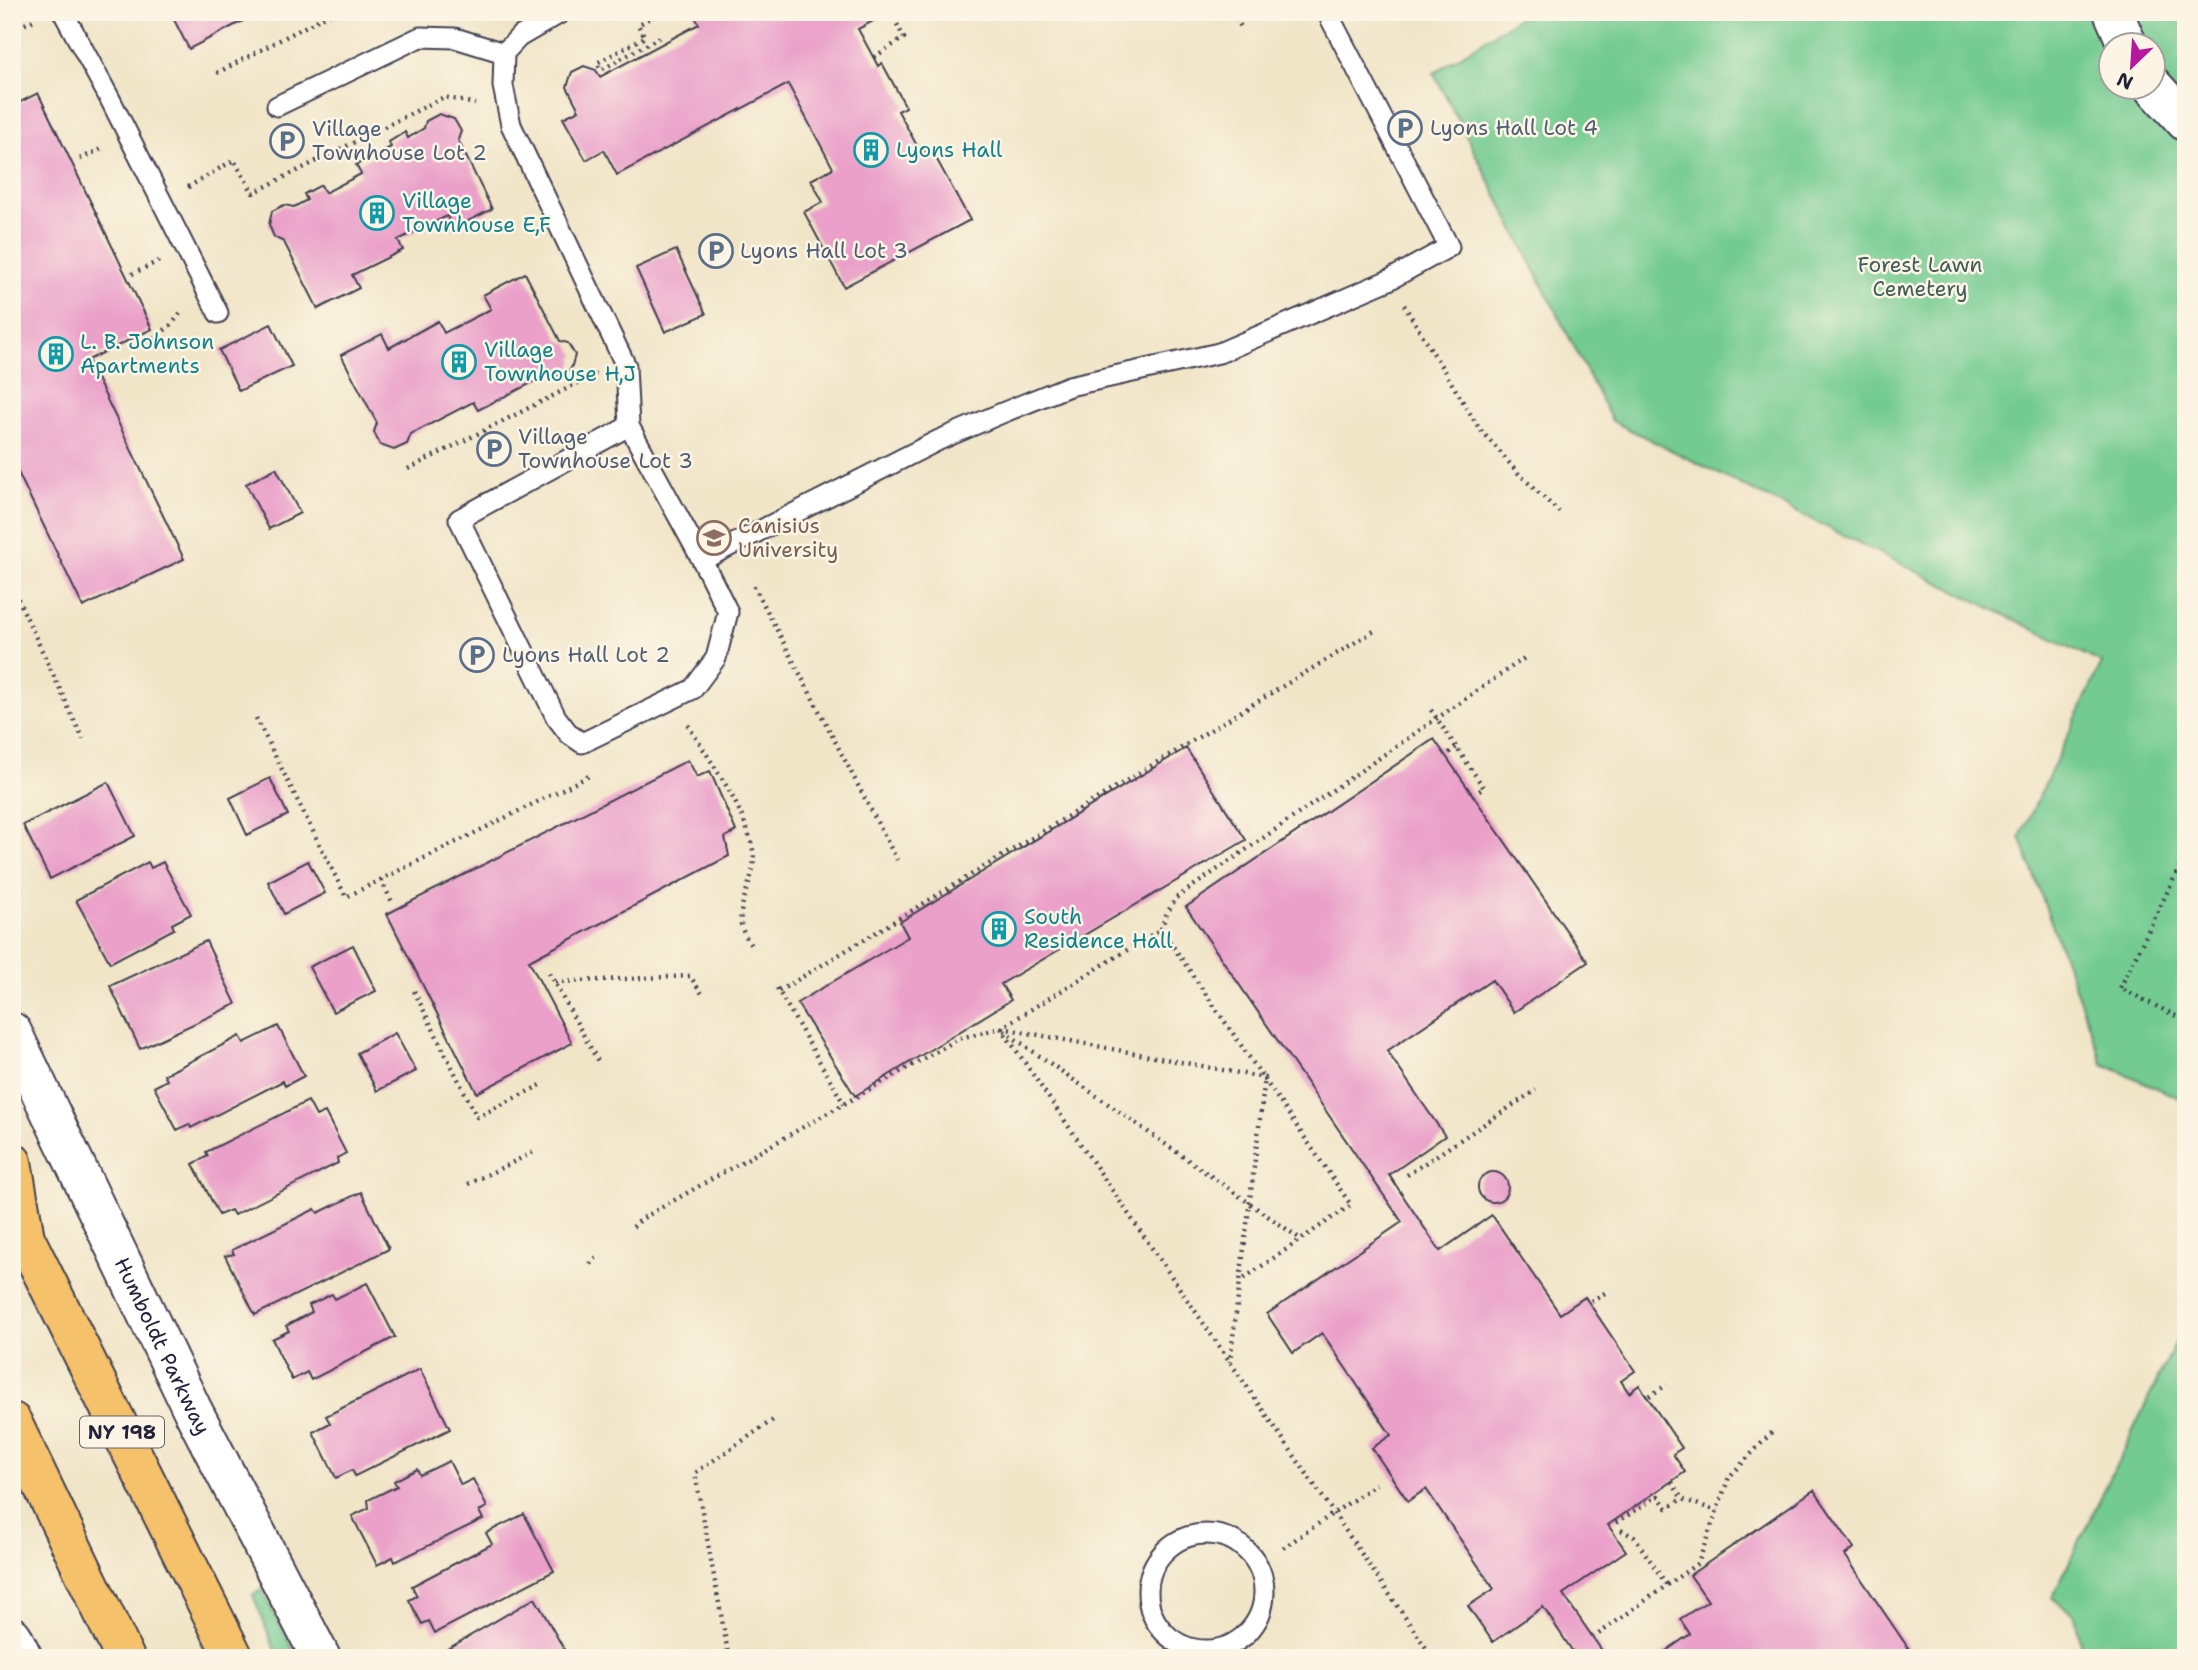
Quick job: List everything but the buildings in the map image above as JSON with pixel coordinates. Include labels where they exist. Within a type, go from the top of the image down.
[{"type":"highway","points":[[12,1162],[19,1229]]},
{"type":"highway","name":"NY 198","points":[[19,1229],[234,1658]]},
{"type":"highway","points":[[12,1422],[125,1658]]},
{"type":"street","points":[[2113,12],[2122,32]]},
{"type":"street","points":[[2166,100],[2186,122]]},
{"type":"street","name":"Humboldt Parkway","points":[[12,1032],[192,1409],[321,1658]]},
{"type":"street","points":[[12,1636],[23,1658]]},
{"type":"lane","points":[[63,12],[218,313]]},
{"type":"lane","points":[[562,12],[519,37],[504,54],[503,86],[511,125],[626,366],[629,426],[729,612],[716,657],[693,688],[582,743],[569,734],[556,717],[459,519],[629,426]]},
{"type":"lane","points":[[702,560],[939,440],[1013,408],[1069,386],[1219,353],[1389,280],[1449,247],[1327,12]]},
{"type":"lane","points":[[276,107],[420,37],[455,38],[504,54]]},
{"type":"lane","points":[[1204,1534],[1223,1536],[1240,1544],[1253,1558],[1262,1575],[1264,1594],[1261,1612],[1251,1629],[1221,1653],[1189,1648],[1175,1642],[1163,1632],[1153,1616],[1148,1597],[1149,1578],[1156,1561],[1169,1547],[1185,1537],[1204,1534]]},
{"type":"path","points":[[217,73],[333,12]]},
{"type":"path","points":[[661,12],[638,25],[645,37],[597,63],[601,70],[662,36]]},
{"type":"path","points":[[874,57],[904,38],[891,12]]},
{"type":"path","points":[[1233,12],[1242,29]]},
{"type":"path","points":[[207,175],[234,160],[253,194],[444,97],[476,104]]},
{"type":"path","points":[[80,159],[104,148]]},
{"type":"path","points":[[132,274],[166,258]]},
{"type":"path","points":[[1401,299],[1479,428],[1519,474],[1559,512]]},
{"type":"path","points":[[408,469],[600,372]]},
{"type":"path","points":[[731,546],[897,860]]},
{"type":"path","points":[[12,586],[83,739]]},
{"type":"path","points":[[844,1104],[778,989],[1374,631]]},
{"type":"path","points":[[633,1227],[643,1218],[960,1038],[1001,1028],[1161,929],[1176,898],[1527,657]]},
{"type":"path","points":[[1431,710],[1484,789],[1476,793]]},
{"type":"path","points":[[256,718],[346,897]]},
{"type":"path","points":[[685,720],[740,810],[753,850],[754,865],[744,900],[741,925],[752,948]]},
{"type":"path","points":[[1449,753],[1457,747]]},
{"type":"path","points":[[2185,858],[2120,988],[2186,1021]]},
{"type":"path","points":[[381,880],[393,904]]},
{"type":"path","points":[[1161,929],[1352,1205],[1240,1282]]},
{"type":"path","points":[[550,973],[599,1063]]},
{"type":"path","points":[[555,982],[690,976],[704,997]]},
{"type":"path","points":[[414,991],[477,1117],[545,1083]]},
{"type":"path","points":[[1001,1028],[1265,1078]]},
{"type":"path","points":[[1001,1028],[1302,1240]]},
{"type":"path","points":[[1001,1028],[1433,1658]]},
{"type":"path","points":[[1230,1362],[1265,1078]]},
{"type":"path","points":[[1407,1175],[1536,1090]]},
{"type":"path","points":[[468,1184],[534,1152]]},
{"type":"path","points":[[590,1264],[596,1258]]},
{"type":"path","points":[[1591,1301],[1605,1293]]},
{"type":"path","points":[[1649,1396],[1667,1385]]},
{"type":"path","points":[[729,1658],[695,1473],[776,1418]]},
{"type":"path","points":[[1593,1638],[1698,1563],[1729,1477],[1774,1430]]},
{"type":"path","points":[[1672,1482],[1682,1499],[1717,1511]]},
{"type":"path","points":[[1283,1548],[1376,1485]]},
{"type":"path","points":[[1616,1523],[1658,1496],[1667,1508],[1682,1499]]},
{"type":"path","points":[[1621,1530],[1634,1537],[1667,1585]]},
{"type":"path","points":[[1564,1658],[1573,1652]]},
{"type":"green space","name":"Forest Lawn Cemetery","points":[[1527,12],[2186,12],[2186,1101],[2103,1064],[2020,837],[2102,663],[1612,421],[1434,73]]},
{"type":"green space","points":[[2186,1321],[2186,1658],[2083,1658],[2075,1615],[2052,1598]]},
{"type":"green space","points":[[262,1590],[297,1658],[278,1658],[253,1595]]},
{"type":"place","name":"Lyons Hall Lot 4","points":[[1405,128]]},
{"type":"place","name":"Village Townhouse Lot 2","points":[[287,141]]},
{"type":"place","name":"Lyons Hall","points":[[871,150]]},
{"type":"place","name":"Village Townhouse E,F","points":[[377,213]]},
{"type":"place","name":"Lyons Hall Lot 3","points":[[716,251]]},
{"type":"place","name":"L. B. Johnson Apartments","points":[[56,354]]},
{"type":"place","name":"Village Townhouse H,J","points":[[459,362]]},
{"type":"place","name":"Village Townhouse Lot 3","points":[[494,449]]},
{"type":"place","name":"Canisius University","points":[[714,538]]},
{"type":"place","name":"Lyons Hall Lot 2","points":[[477,655]]},
{"type":"place","name":"South Residence Hall","points":[[999,929]]}]
